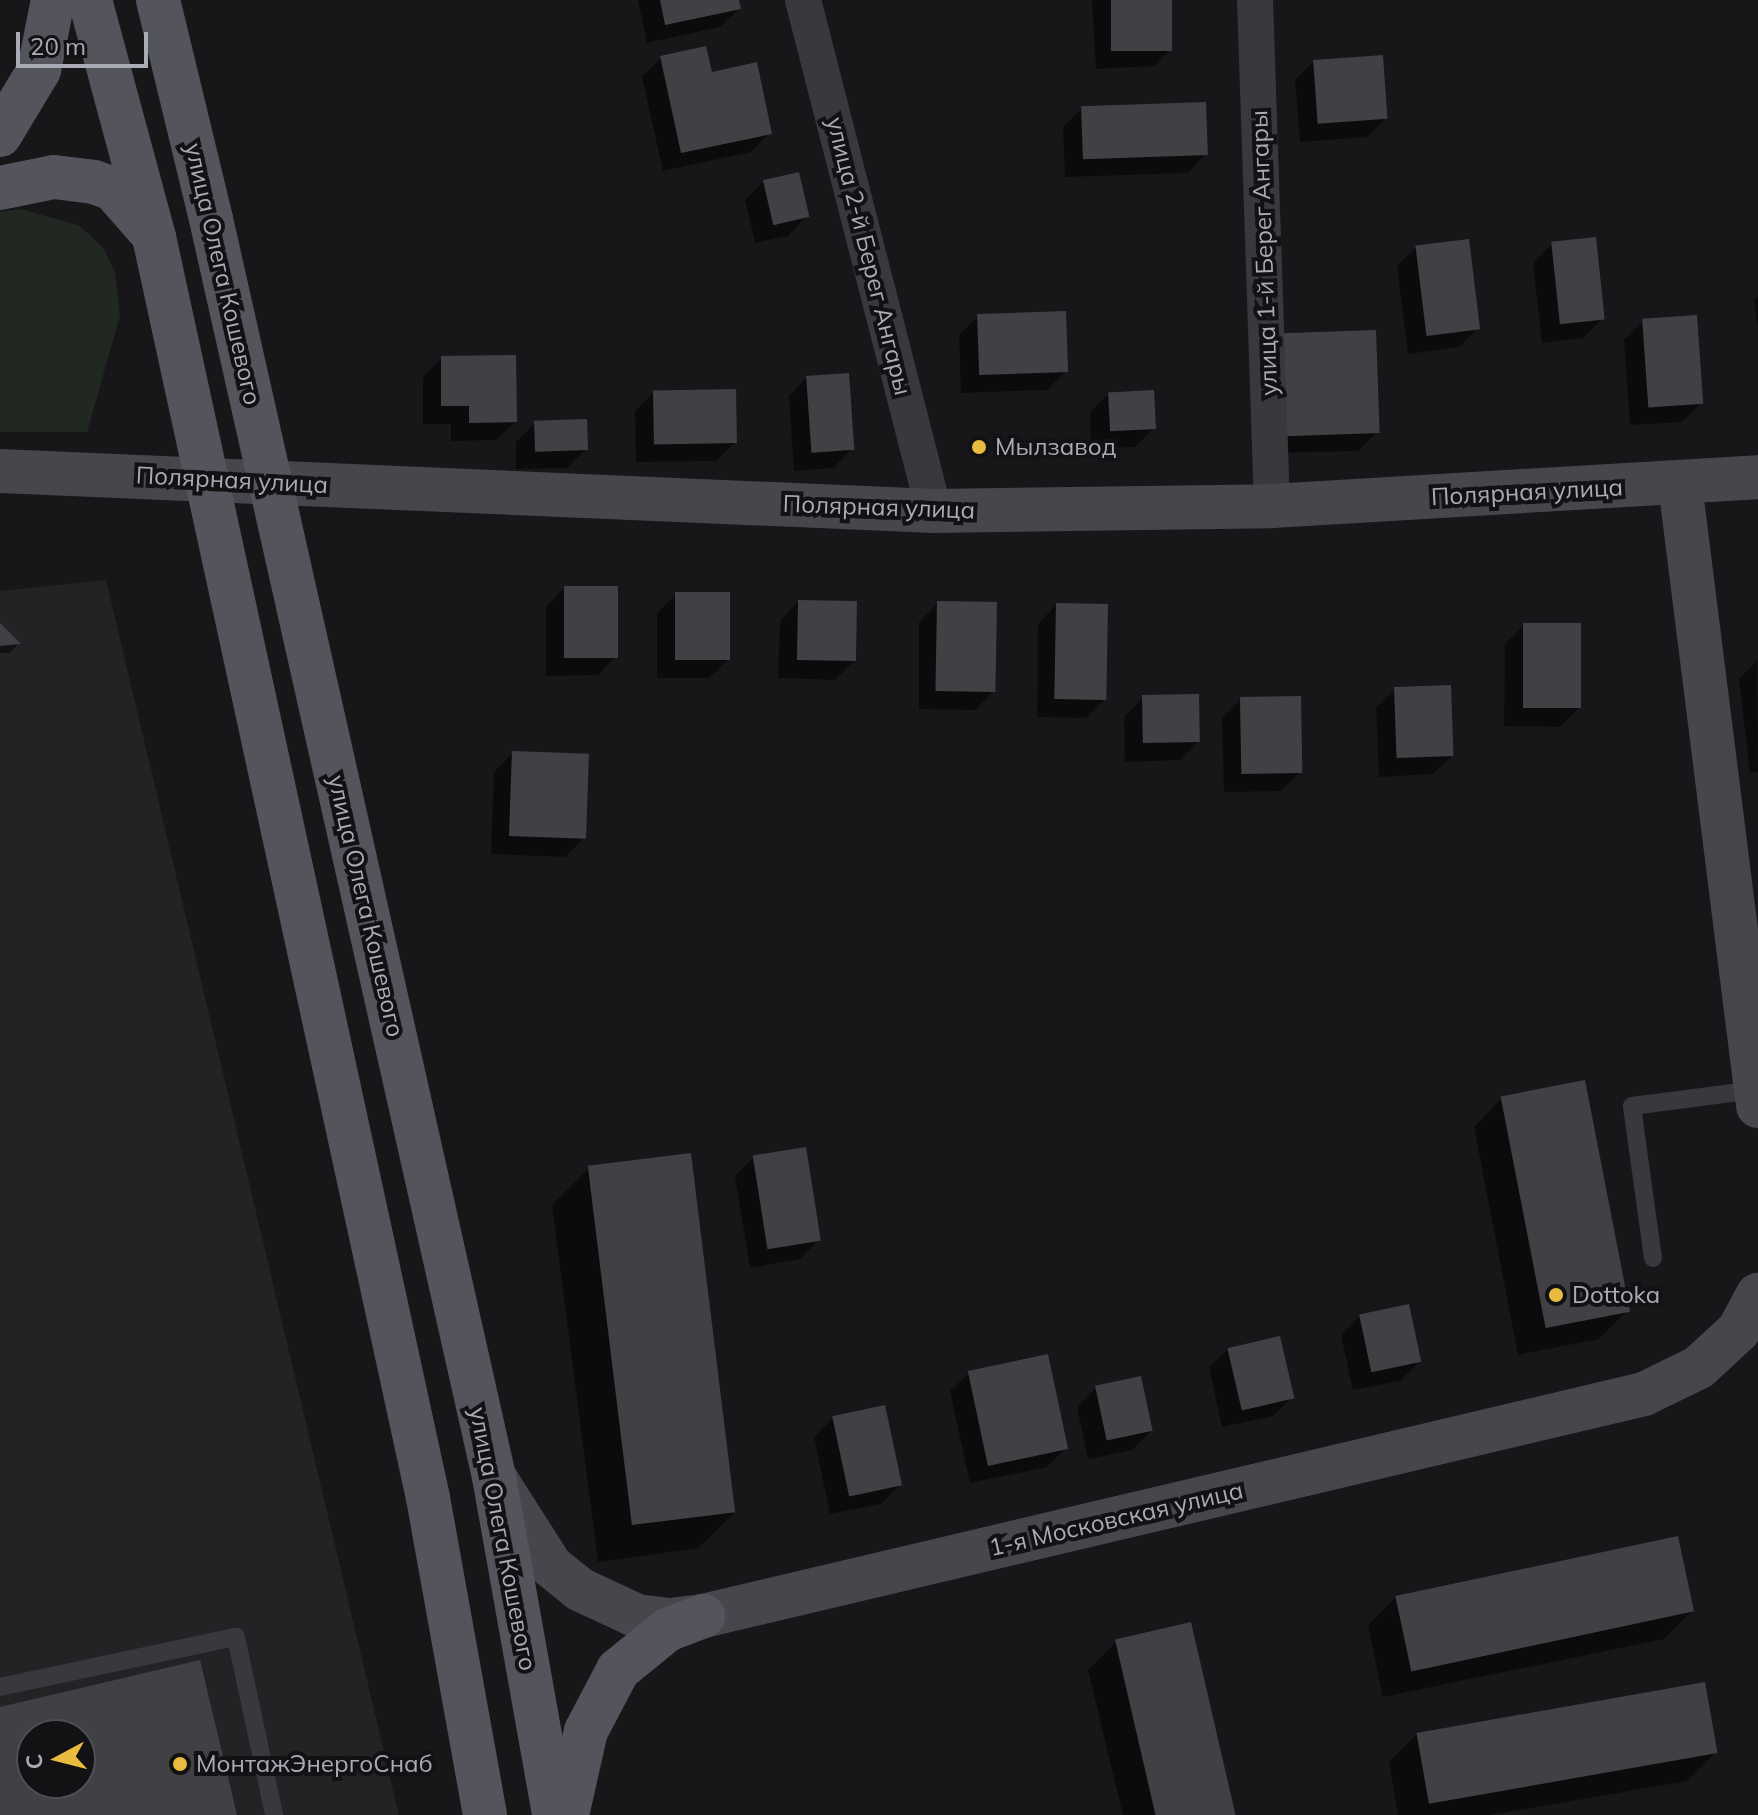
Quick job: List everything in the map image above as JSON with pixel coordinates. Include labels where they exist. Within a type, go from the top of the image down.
[{"type":"main road","points":[[0,135],[14,119],[39,70],[53,0]]},
{"type":"main road","points":[[90,0],[154,237],[428,1498],[485,1815]]},
{"type":"main road","name":"улица Олега Кошевого","points":[[158,0],[211,219],[494,1477],[554,1815]]},
{"type":"main road","points":[[0,188],[54,177],[94,182],[113,189],[154,237]]},
{"type":"main road","name":"Полярная улица","points":[[0,471],[934,511],[1272,506],[1758,477]]},
{"type":"main road","points":[[1680,484],[1757,1098]]},
{"type":"main road","name":"1-я Московская улица","points":[[494,1477],[551,1566],[579,1589],[637,1616],[703,1616],[1644,1394],[1699,1367],[1739,1330],[1758,1295]]},
{"type":"main road","points":[[567,1815],[586,1731],[618,1670],[667,1630],[703,1616]]},
{"type":"street","name":"улица 2-й Берег Ангары","points":[[803,0],[934,511]]},
{"type":"street","name":"улица 1-й Берег Ангары","points":[[1255,0],[1272,506]]},
{"type":"lane","points":[[1653,1258],[1632,1106],[1757,1098]]},
{"type":"lane","points":[[0,1687],[236,1637],[274,1815]]},
{"type":"shaded area","points":[[21,209],[80,226],[104,249],[115,272],[120,316],[87,432],[0,432],[0,212]]},
{"type":"shaded area","points":[[106,580],[399,1815],[0,1815],[0,591]]},
{"type":"building","points":[[660,0],[739,0],[741,9],[665,25]]},
{"type":"building","points":[[1111,0],[1172,0],[1172,51],[1111,51]]},
{"type":"building","points":[[706,46],[712,72],[757,62],[772,134],[681,153],[660,56]]},
{"type":"building","points":[[1383,55],[1387,119],[1318,124],[1313,60]]},
{"type":"building","points":[[1206,102],[1208,155],[1083,159],[1081,106]]},
{"type":"building","points":[[799,172],[809,217],[773,225],[763,180]]},
{"type":"building","points":[[1596,237],[1605,320],[1560,324],[1551,242]]},
{"type":"building","points":[[1469,239],[1480,329],[1426,336],[1415,246]]},
{"type":"building","points":[[1066,311],[1068,372],[979,375],[977,314]]},
{"type":"building","points":[[1697,315],[1703,404],[1648,408],[1642,319]]},
{"type":"building","points":[[1376,330],[1380,433],[1286,436],[1282,333]]},
{"type":"building","points":[[516,355],[517,422],[469,423],[469,406],[441,406],[441,356]]},
{"type":"building","points":[[849,373],[854,450],[811,453],[806,376]]},
{"type":"building","points":[[736,389],[737,443],[654,444],[653,390]]},
{"type":"building","points":[[1154,390],[1156,429],[1110,431],[1108,392]]},
{"type":"building","points":[[587,419],[588,450],[535,452],[534,421]]},
{"type":"building","points":[[564,586],[618,586],[618,658],[564,658]]},
{"type":"building","points":[[675,592],[730,592],[730,660],[675,660]]},
{"type":"building","points":[[798,600],[857,601],[856,661],[797,660]]},
{"type":"building","points":[[937,601],[997,602],[995,692],[935,691]]},
{"type":"building","points":[[1056,603],[1108,604],[1106,700],[1054,699]]},
{"type":"building","points":[[0,623],[21,644],[0,646]]},
{"type":"building","points":[[1523,623],[1581,623],[1581,708],[1523,708]]},
{"type":"building","points":[[1451,685],[1453,756],[1397,758],[1394,687]]},
{"type":"building","points":[[1199,694],[1200,742],[1143,743],[1142,695]]},
{"type":"building","points":[[1301,696],[1302,773],[1241,774],[1240,697]]},
{"type":"building","points":[[512,751],[589,754],[586,839],[509,836]]},
{"type":"building","points":[[1585,1080],[1630,1312],[1546,1328],[1501,1096]]},
{"type":"building","points":[[806,1147],[821,1241],[768,1249],[753,1155]]},
{"type":"building","points":[[691,1153],[735,1512],[632,1525],[588,1166]]},
{"type":"building","points":[[1409,1304],[1421,1362],[1371,1372],[1359,1315]]},
{"type":"building","points":[[1280,1336],[1294,1398],[1242,1411],[1227,1348]]},
{"type":"building","points":[[1048,1354],[1068,1449],[988,1466],[968,1371]]},
{"type":"building","points":[[1141,1376],[1153,1431],[1107,1441],[1095,1386]]},
{"type":"building","points":[[885,1405],[902,1485],[849,1496],[832,1416]]},
{"type":"building","points":[[1678,1536],[1694,1611],[1411,1671],[1395,1596]]},
{"type":"building","points":[[1191,1622],[1236,1815],[1156,1815],[1115,1640]]},
{"type":"building","points":[[200,1660],[237,1815],[0,1815],[0,1707]]},
{"type":"building","points":[[1705,1682],[1718,1753],[1429,1804],[1416,1733]]},
{"type":"place","name":"Мылзавод","points":[[979,447]]},
{"type":"place","name":"Dottoka","points":[[1556,1295]]},
{"type":"place","name":"МонтажЭнергоСнаб","points":[[180,1764]]}]
